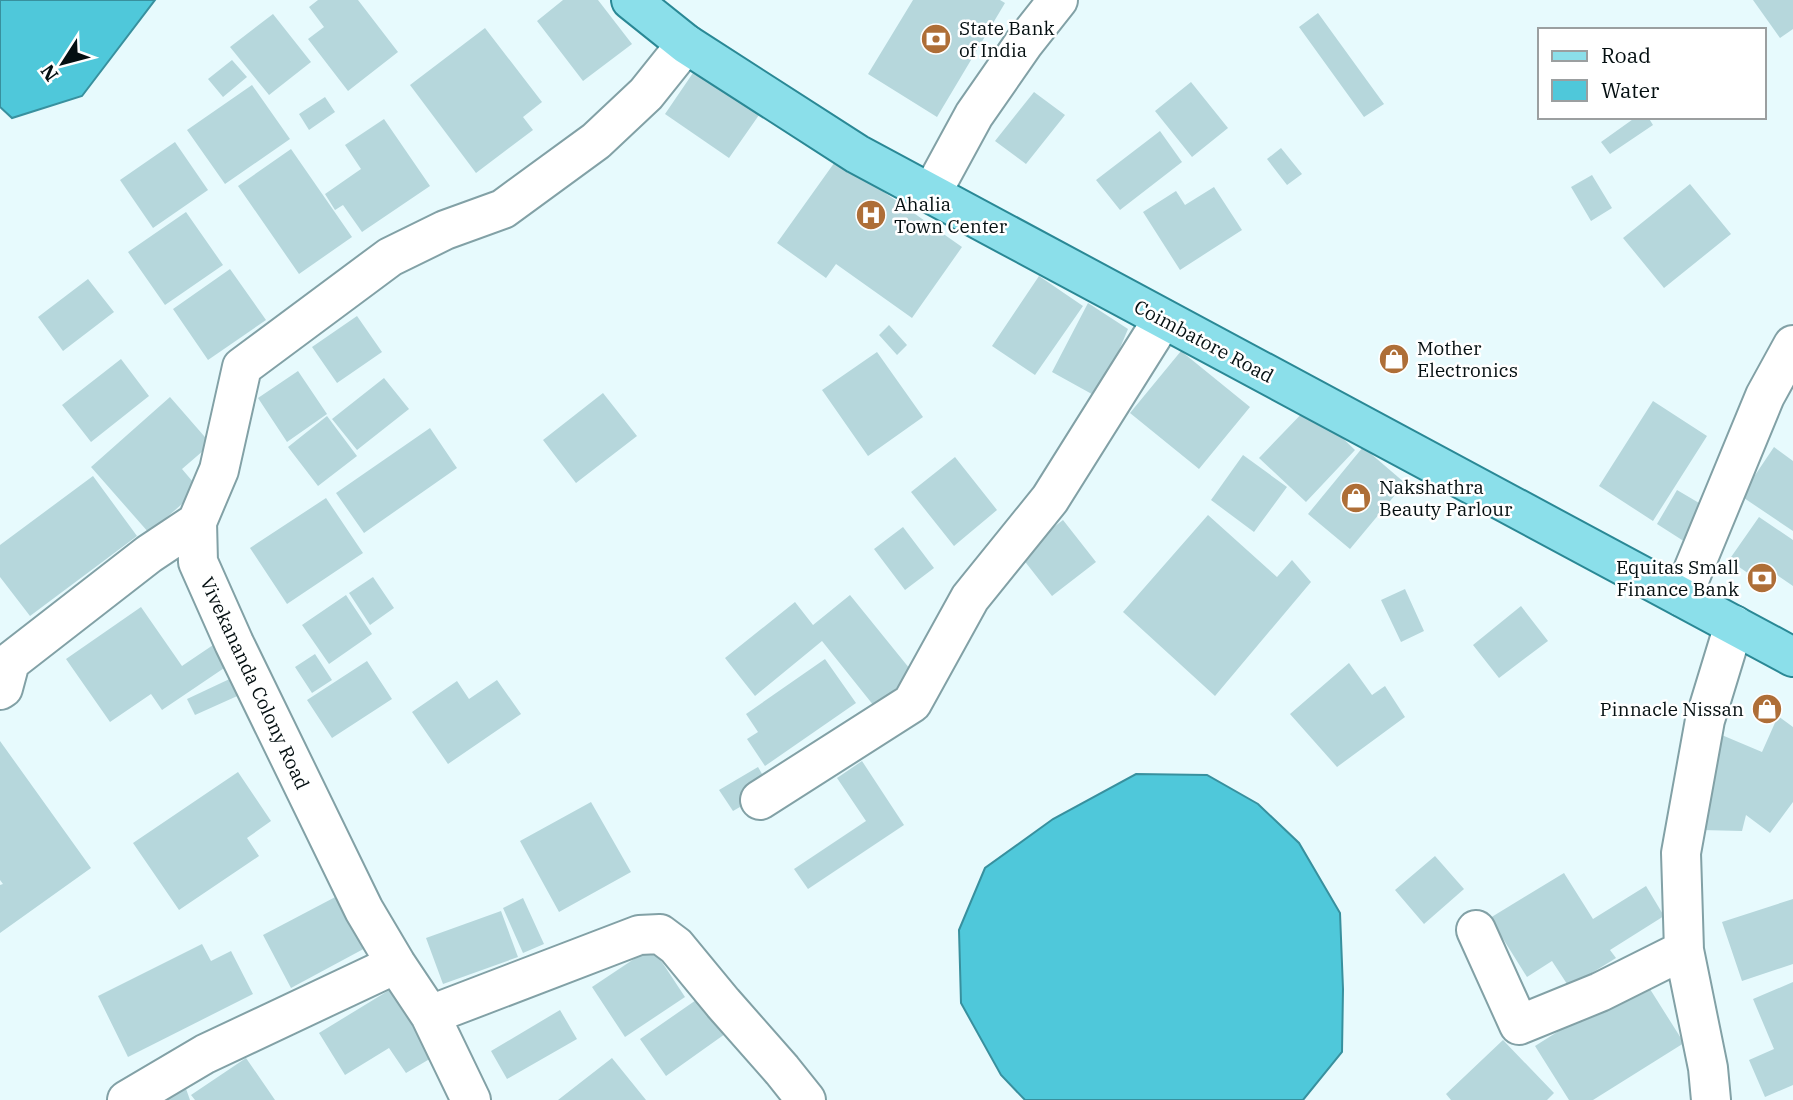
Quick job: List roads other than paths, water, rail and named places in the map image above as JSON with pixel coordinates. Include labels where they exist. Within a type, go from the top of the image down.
[{"type":"main road","name":"Coimbatore Road","points":[[631,0],[687,44],[857,154],[1793,657]]},
{"type":"street","points":[[931,194],[974,115],[1058,0]]},
{"type":"street","name":"Vivekananda Colony Road","points":[[471,1100],[430,1015],[396,964],[353,887],[224,620],[198,562],[197,522],[219,470],[242,367],[390,257],[445,230],[503,209],[565,164],[596,141],[646,94],[687,44]]},
{"type":"street","points":[[760,800],[912,703],[970,598],[1050,499],[1163,319]]},
{"type":"street","points":[[1682,597],[1765,396],[1793,345]]},
{"type":"street","points":[[0,690],[10,662],[139,562],[197,522]]},
{"type":"street","points":[[1711,1100],[1708,1068],[1685,950],[1681,853],[1705,720],[1734,625]]},
{"type":"street","points":[[1476,929],[1519,1025],[1600,992],[1685,950]]},
{"type":"street","points":[[430,1015],[639,934],[660,934],[676,946],[806,1100]]},
{"type":"street","points":[[127,1100],[205,1054],[396,964]]},
{"type":"water","points":[[0,0],[155,0],[82,96],[12,118],[0,107]]},
{"type":"water","points":[[1136,774],[1207,775],[1258,804],[1299,843],[1340,913],[1342,1052],[1303,1100],[1025,1100],[1001,1075],[961,1003],[959,930],[985,868],[1053,819]]},
{"type":"place","name":"State Bank of India","points":[[936,39]]},
{"type":"place","name":"Ahalia Town Center","points":[[871,215]]},
{"type":"place","name":"Mother Electronics","points":[[1394,359]]},
{"type":"place","name":"Nakshathra Beauty Parlour","points":[[1356,498]]},
{"type":"place","name":"Equitas Small Finance Bank","points":[[1762,578]]},
{"type":"place","name":"Pinnacle Nissan","points":[[1767,709]]}]
